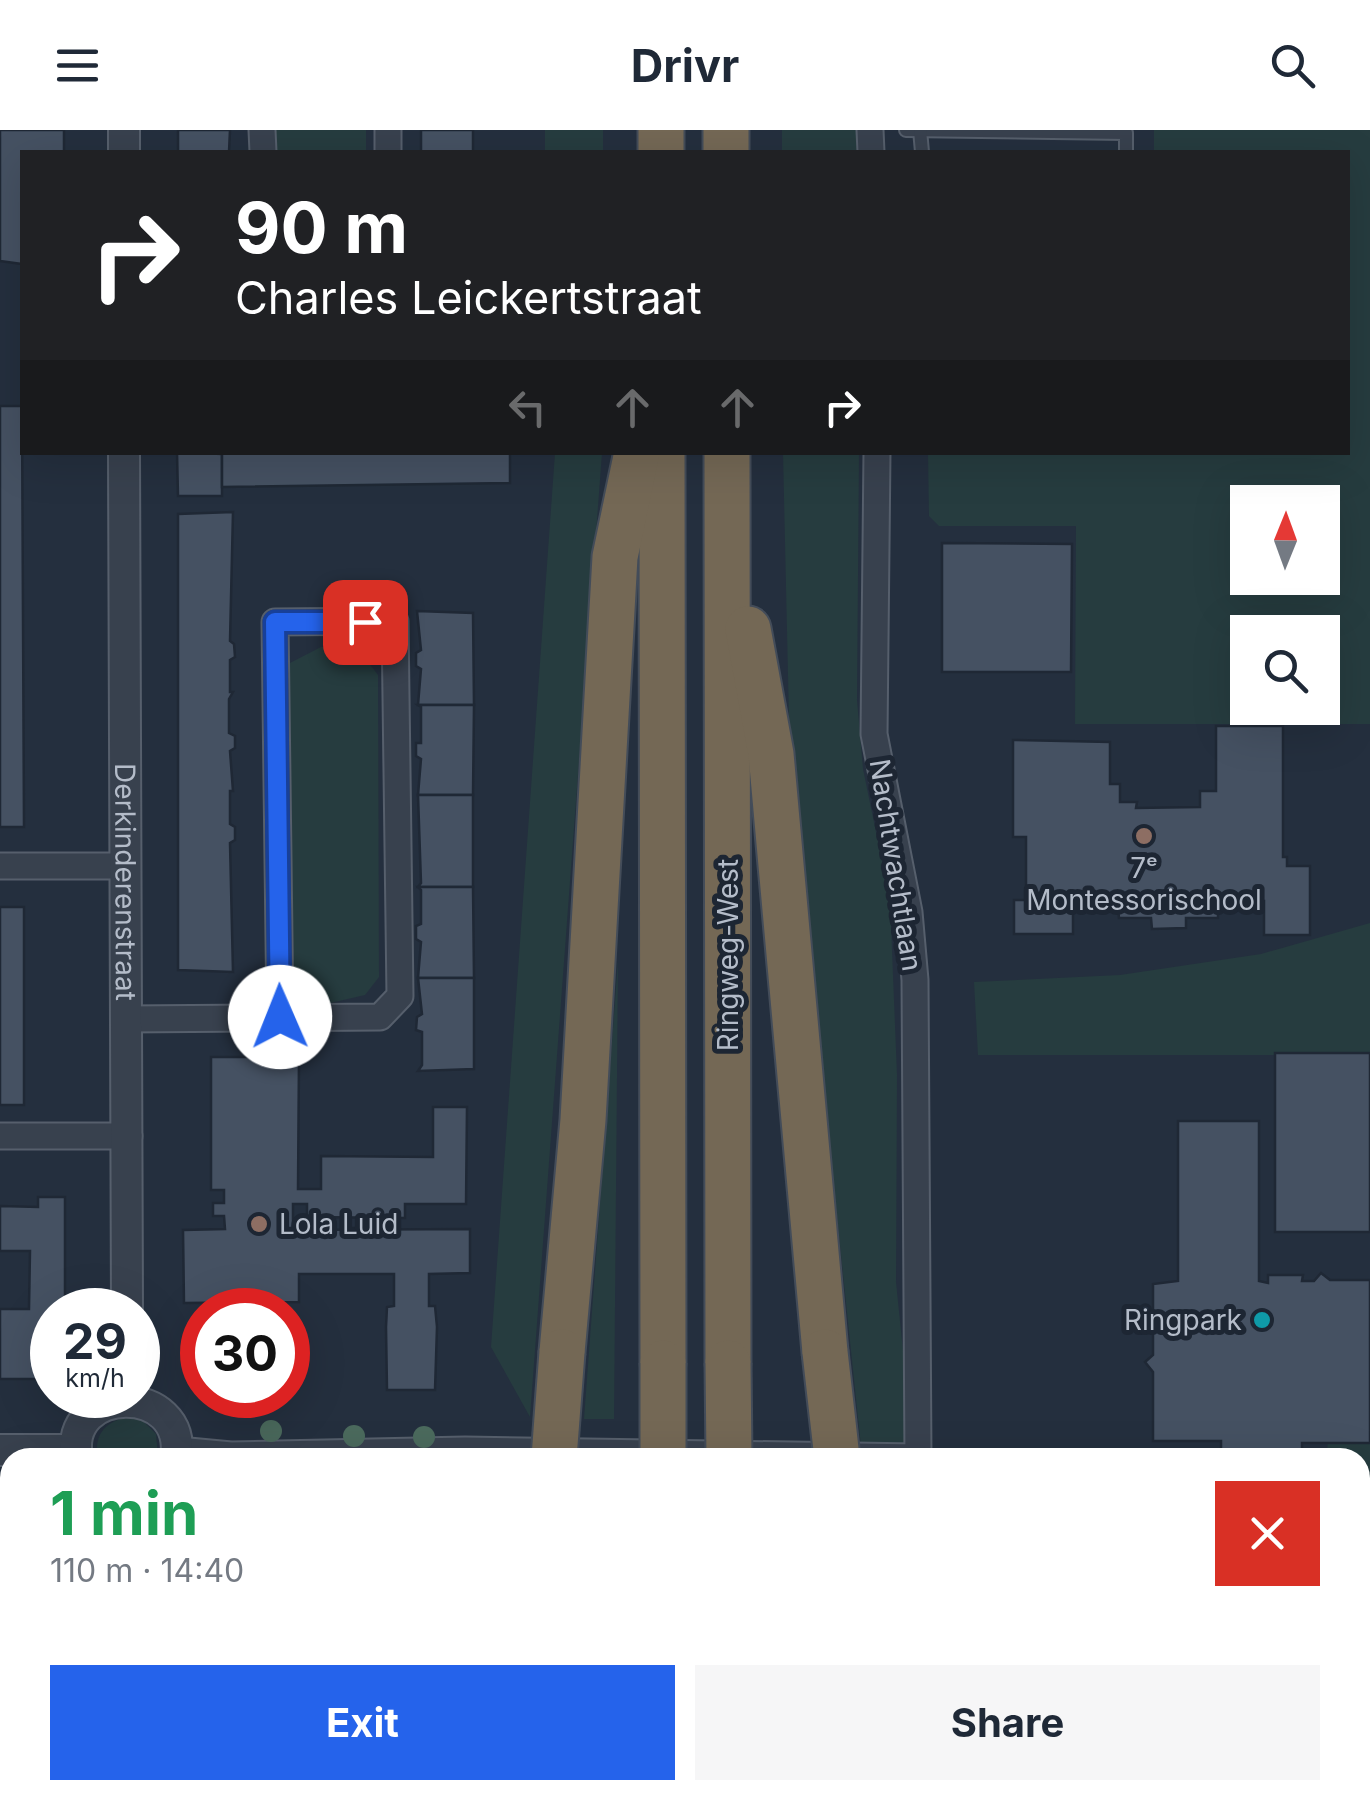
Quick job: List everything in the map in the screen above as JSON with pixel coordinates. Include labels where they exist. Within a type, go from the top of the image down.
[{"type":"highway","points":[[555,1448],[583,1120],[615,557],[636,455]]},
{"type":"highway","points":[[662,455],[662,1448]]},
{"type":"highway","name":"Ringweg-West","points":[[727,455],[729,1448]]},
{"type":"highway","points":[[727,514],[771,754],[836,1448]]},
{"type":"street","name":"Derkinderenstraat","points":[[124,455],[127,1288]]},
{"type":"street","name":"Nachtwachtlaan","points":[[877,455],[874,734],[909,912],[915,980],[917,1448]]},
{"type":"street","points":[[126,1019],[380,1018],[400,996],[395,621],[275,622],[280,1017]]},
{"type":"street","points":[[0,866],[124,866]]},
{"type":"street","points":[[0,1136],[128,1136]]},
{"type":"street","points":[[160,1412],[172,1426],[176,1448]]},
{"type":"street","points":[[77,1448],[87,1418]]},
{"type":"lane","points":[[906,130],[1126,133],[1126,150]]},
{"type":"green space","points":[[275,130],[366,130],[366,150],[275,150]]},
{"type":"green space","points":[[545,130],[603,130],[603,150],[545,150]]},
{"type":"green space","points":[[782,130],[859,130],[859,150],[782,150]]},
{"type":"green space","points":[[1154,130],[1370,130],[1370,724],[1340,724],[1340,615],[1230,615],[1230,724],[1075,724],[1076,526],[939,526],[929,516],[928,455],[1350,455],[1350,150],[1154,150]]},
{"type":"green space","points":[[555,455],[602,455],[530,1417],[491,1347]]},
{"type":"green space","points":[[783,455],[859,455],[857,700],[863,769],[890,900],[897,1075],[896,1282],[913,1448],[861,1447],[790,764]]},
{"type":"green space","points":[[321,647],[354,652],[378,675],[379,977],[365,995],[326,1004],[300,989],[294,972],[288,664]]},
{"type":"green space","points":[[1370,923],[1370,1055],[978,1055],[974,982],[1120,975],[1261,954]]},
{"type":"green space","points":[[618,961],[614,1419],[584,1419]]},
{"type":"green space","points":[[141,1419],[156,1434],[157,1448],[97,1448],[104,1430],[115,1421]]},
{"type":"green space","points":[[1328,1433],[1370,1433],[1370,1448],[1327,1448]]},
{"type":"building","points":[[0,130],[64,130],[64,150],[20,150],[20,264],[0,261]]},
{"type":"building","points":[[178,130],[230,130],[229,150],[178,150]]},
{"type":"building","points":[[421,130],[473,130],[473,150],[421,150]]},
{"type":"building","points":[[0,406],[20,406],[24,827],[0,827]]},
{"type":"building","points":[[177,455],[222,455],[222,496],[178,496]]},
{"type":"building","points":[[222,455],[510,455],[510,483],[222,487]]},
{"type":"building","points":[[233,512],[230,641],[235,657],[230,660],[233,692],[229,699],[229,733],[235,736],[235,748],[230,751],[230,824],[235,827],[235,840],[230,843],[233,972],[178,970],[178,514]]},
{"type":"building","points":[[942,543],[1072,544],[1071,672],[942,672]]},
{"type":"building","points":[[417,611],[473,613],[474,705],[418,705],[421,669],[416,666],[416,653],[421,650]]},
{"type":"building","points":[[418,705],[474,705],[473,795],[418,795]]},
{"type":"building","points":[[1216,726],[1283,726],[1283,857],[1287,857],[1287,866],[1310,866],[1310,935],[1264,935],[1264,901],[1251,901],[1251,906],[1218,907],[1218,918],[1186,918],[1186,928],[1152,929],[1151,918],[1119,918],[1118,907],[1086,907],[1086,902],[1073,902],[1073,934],[1014,934],[1014,900],[1026,900],[1026,837],[1013,837],[1013,740],[1110,742],[1110,784],[1120,784],[1120,802],[1137,802],[1136,808],[1200,807],[1200,791],[1216,791]]},
{"type":"building","points":[[418,795],[473,795],[473,887],[418,887]]},
{"type":"building","points":[[418,887],[473,887],[474,978],[418,978]]},
{"type":"building","points":[[0,907],[24,907],[24,1105],[0,1105]]},
{"type":"building","points":[[418,978],[474,978],[474,1069],[418,1071],[422,1065],[422,1032],[416,1030],[417,1017],[422,1014]]},
{"type":"building","points":[[1275,1053],[1370,1053],[1370,1232],[1275,1232]]},
{"type":"building","name":"Lola Luid","points":[[211,1057],[299,1057],[298,1189],[321,1189],[321,1156],[433,1157],[433,1107],[467,1107],[466,1204],[405,1204],[405,1218],[307,1217],[307,1204],[293,1204],[293,1230],[470,1229],[470,1273],[429,1274],[429,1306],[435,1306],[437,1327],[435,1390],[387,1390],[387,1307],[394,1306],[394,1274],[299,1274],[299,1288],[184,1288],[183,1230],[225,1229],[224,1216],[213,1216],[213,1203],[224,1203],[224,1190],[211,1190]]},
{"type":"building","name":"Ringpark","points":[[1178,1121],[1259,1121],[1259,1281],[1268,1283],[1268,1275],[1303,1275],[1302,1281],[1314,1281],[1321,1273],[1330,1280],[1370,1280],[1370,1443],[1221,1448],[1221,1441],[1153,1441],[1153,1372],[1145,1362],[1153,1355],[1153,1284],[1178,1281]]},
{"type":"building","points":[[38,1197],[65,1197],[65,1288],[30,1288],[30,1379],[0,1379],[0,1309],[29,1309],[30,1251],[0,1251],[0,1206],[38,1207]]},
{"type":"place","name":"7ᵉ Montessorischool","points":[[1144,836]]},
{"type":"place","name":"Lola Luid","points":[[259,1224]]},
{"type":"place","name":"Ringpark","points":[[1262,1320]]},
{"type":"route","points":[[280,1017],[275,622],[365,622]]}]
